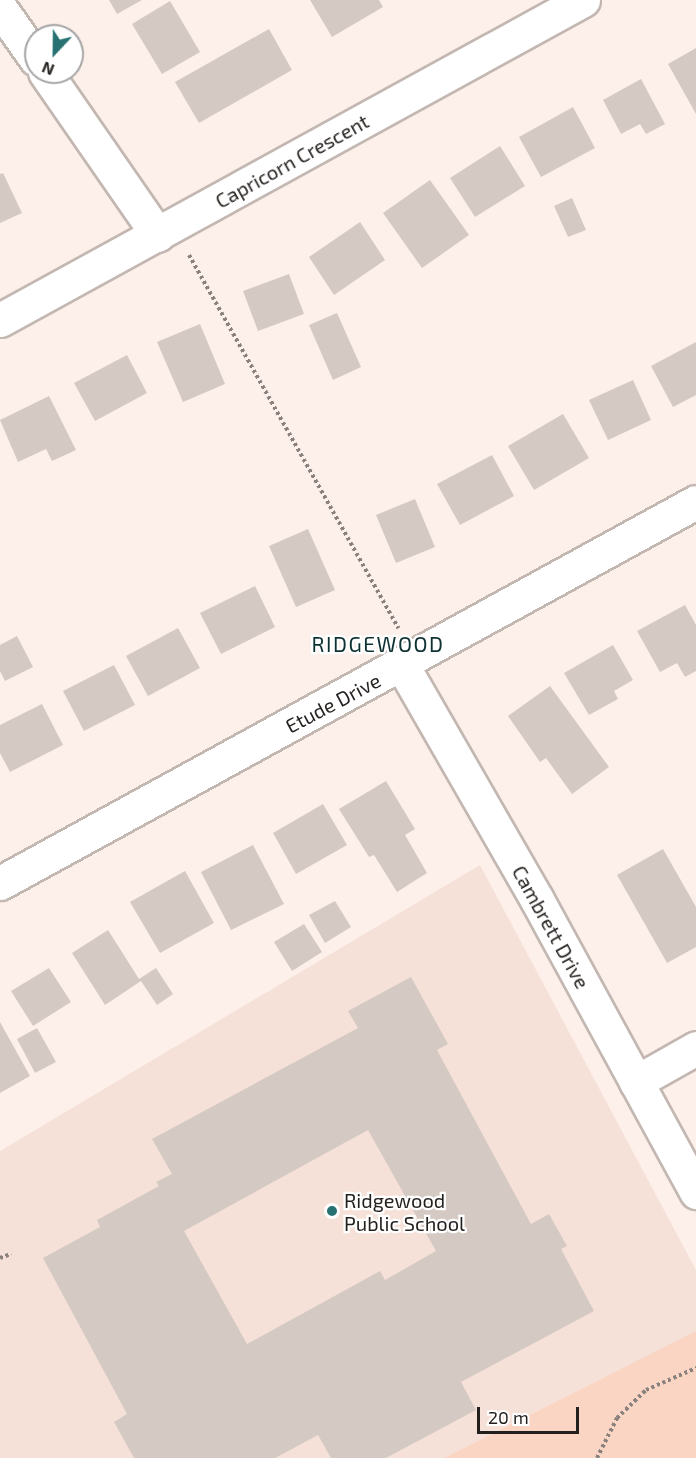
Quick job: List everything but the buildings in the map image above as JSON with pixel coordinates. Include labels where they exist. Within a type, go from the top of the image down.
[{"type":"street","name":"Capricorn Crescent","points":[[0,320],[171,240],[583,0]]},
{"type":"street","points":[[0,8],[24,42]]},
{"type":"street","points":[[54,84],[171,240]]},
{"type":"street","name":"Etude Drive","points":[[0,883],[402,665],[696,502]]},
{"type":"street","name":"Cambrett Drive","points":[[402,665],[696,1192]]},
{"type":"street","points":[[636,1082],[696,1048]]},
{"type":"path","points":[[171,240],[400,632]]},
{"type":"path","points":[[0,1258],[11,1254]]},
{"type":"path","points":[[597,1458],[617,1418],[646,1390],[696,1368]]},
{"type":"shaded area","name":"Ridgewood Public School","points":[[480,865],[696,1270],[696,1331],[444,1458],[0,1458],[0,1151]]},
{"type":"shaded area","points":[[696,1331],[696,1458],[444,1458]]},
{"type":"place","name":"Ridgewood Public School","points":[[332,1211]]},
{"type":"district","name":"RIDGEWOOD","points":[[378,644]]}]
